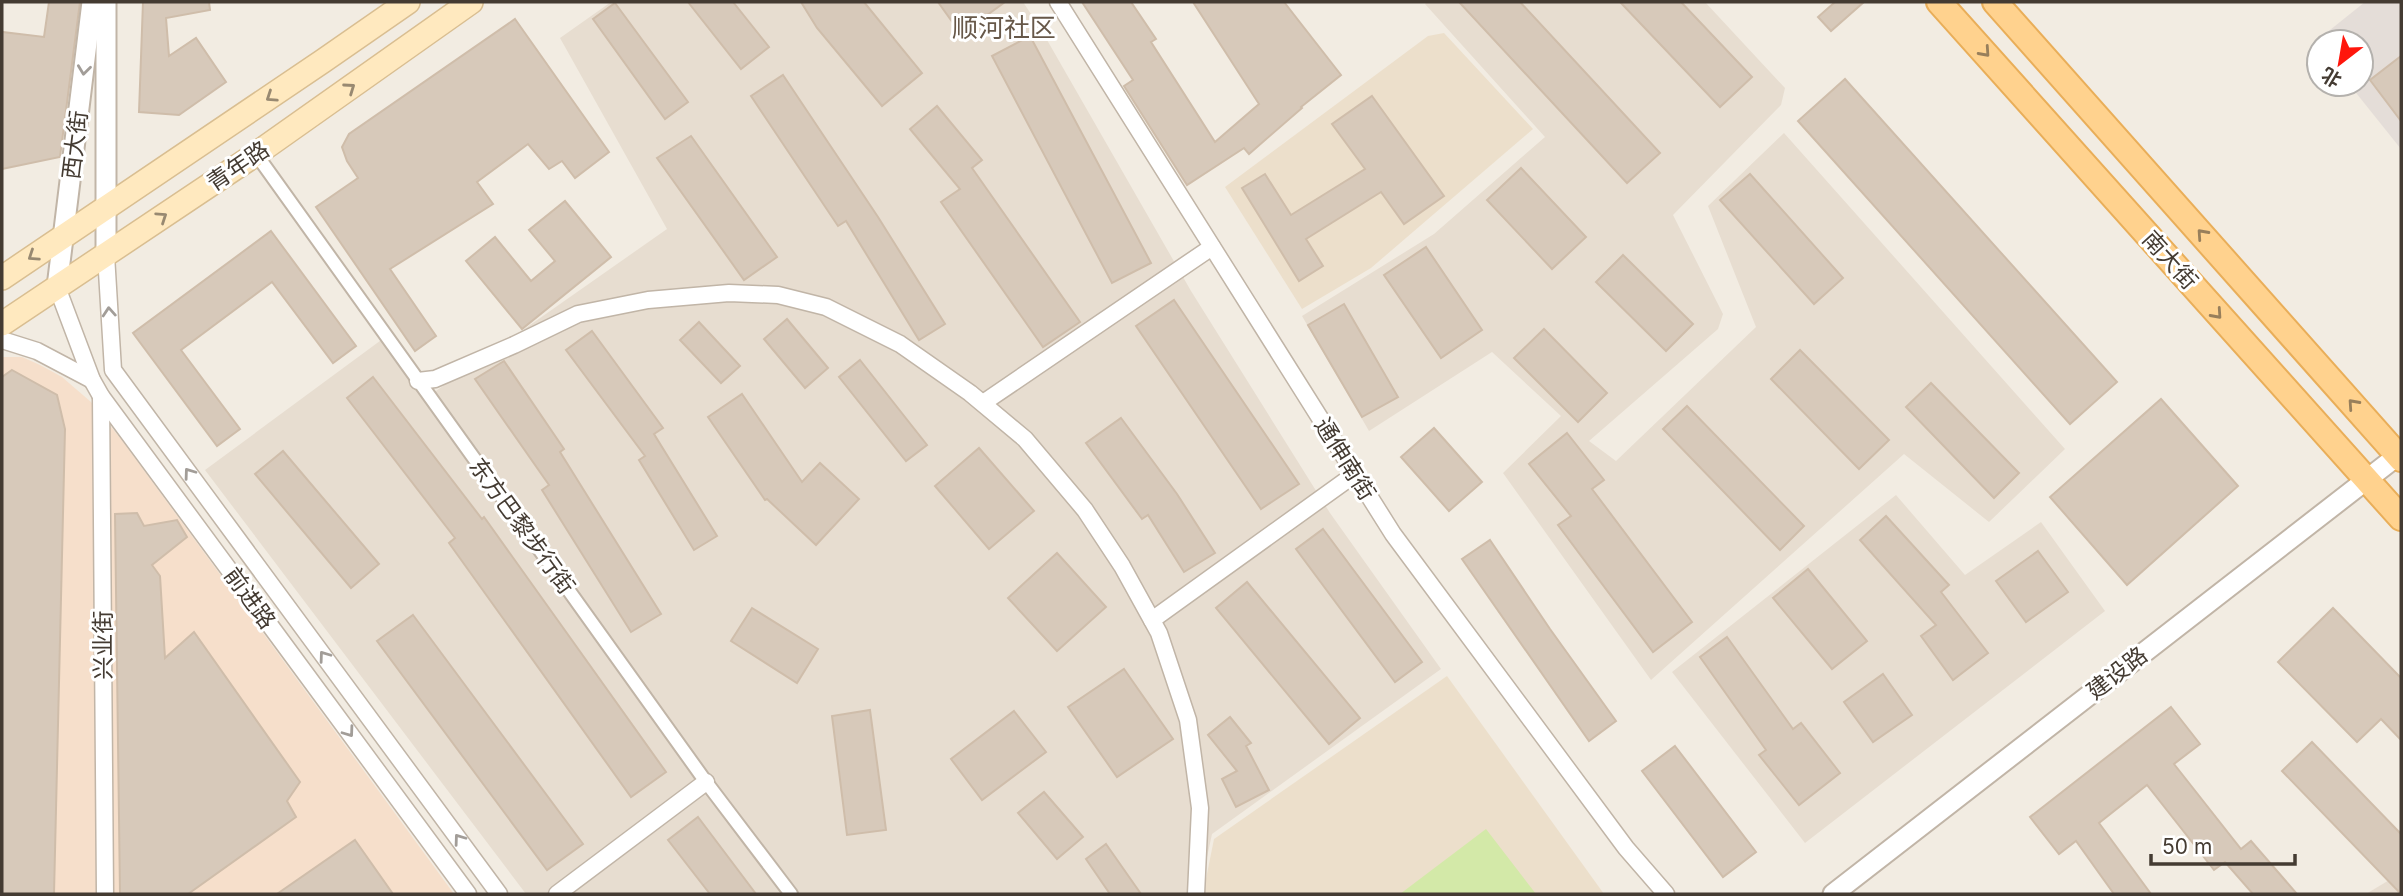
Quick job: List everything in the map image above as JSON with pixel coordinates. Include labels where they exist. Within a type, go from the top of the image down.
[{"type":"main road","name":"青年路","points":[[2,278],[408,2]]},
{"type":"main road","name":"青年路","points":[[2,324],[256,154],[471,2]]},
{"type":"main road","name":"南大街","points":[[1939,2],[2401,518]]},
{"type":"main road","name":"南大街","points":[[1995,2],[2400,456]]},
{"type":"street","name":"西大街","points":[[57,287],[92,2]]},
{"type":"street","name":"西大街","points":[[106,2],[106,255]]},
{"type":"street","name":"通伸南街","points":[[1058,2],[1401,545],[1626,848],[1666,894]]},
{"type":"street","name":"东方巴黎步行街","points":[[256,154],[706,782],[791,894]]},
{"type":"street","points":[[983,403],[1212,247]]},
{"type":"street","name":"前进路","points":[[106,255],[113,370],[499,894]]},
{"type":"street","name":"前进路","points":[[57,287],[92,380],[101,396],[468,894]]},
{"type":"street","points":[[418,381],[435,379],[578,314],[649,300],[729,293],[778,295],[826,307],[900,344],[983,403],[1025,439],[1085,510],[1122,566],[1159,633],[1188,720],[1200,808],[1196,894]]},
{"type":"street","points":[[2,340],[37,351],[92,380]]},
{"type":"street","name":"兴业街","points":[[101,396],[105,894]]},
{"type":"street","name":"建设路","points":[[1833,894],[2365,480],[2400,456]]},
{"type":"street","points":[[1152,620],[1355,474]]},
{"type":"street","points":[[556,894],[706,782]]},
{"type":"shaded area","points":[[611,2],[1023,2],[1039,26],[1191,291],[1330,513],[1441,669],[1212,834],[1199,894],[526,894],[205,470],[388,335],[433,393],[667,229],[560,38]]},
{"type":"shaded area","points":[[1705,2],[1785,88],[1781,105],[1673,215],[1723,314],[1718,329],[1589,441],[1616,461],[1756,327],[1708,206],[1784,133],[2065,449],[1989,522],[1904,454],[1651,680],[1503,473],[1561,416],[1492,352],[1369,431],[1302,316],[1434,234],[1545,137],[1425,4]]},
{"type":"shaded area","points":[[2365,2],[2401,2],[2401,149],[2360,98],[2375,98],[2375,28],[2332,28]]},
{"type":"shaded area","points":[[1444,33],[1533,129],[1371,268],[1302,309],[1225,187],[1428,36]]},
{"type":"shaded area","points":[[2,357],[22,357],[40,365],[62,377],[91,402],[121,439],[454,894],[2,894]]},
{"type":"shaded area","points":[[1896,495],[1965,575],[2041,522],[2105,611],[1805,843],[1672,672]]},
{"type":"shaded area","points":[[1447,676],[1604,894],[1203,894],[1214,839]]},
{"type":"shaded area","points":[[2401,873],[2401,894],[2366,894]]},
{"type":"green space","points":[[1486,829],[1536,894],[1400,894]]},
{"type":"building","points":[[49,2],[80,2],[60,157],[2,169],[2,32],[44,37]]},
{"type":"building","points":[[143,2],[209,2],[210,10],[166,18],[169,56],[196,38],[226,82],[179,115],[139,112]]},
{"type":"building","points":[[688,2],[733,2],[769,47],[741,69]]},
{"type":"building","points":[[801,2],[864,2],[922,73],[882,106],[817,28]]},
{"type":"building","points":[[938,2],[1005,2],[961,34]]},
{"type":"building","points":[[1082,2],[1131,2],[1156,39],[1151,42],[1215,142],[1259,104],[1193,2],[1284,2],[1341,75],[1249,154],[1244,148],[1187,185],[1124,86],[1133,80]]},
{"type":"building","points":[[1459,2],[1520,2],[1660,153],[1627,183]]},
{"type":"building","points":[[1620,2],[1681,2],[1752,77],[1720,107]]},
{"type":"building","points":[[1835,2],[1864,2],[1831,31],[1818,17]]},
{"type":"building","points":[[615,3],[688,102],[665,119],[593,19]]},
{"type":"building","points":[[515,19],[609,152],[575,178],[562,161],[549,169],[528,144],[477,182],[493,204],[390,269],[436,336],[415,351],[316,207],[358,178],[342,147],[349,134]]},
{"type":"building","points":[[1030,36],[1151,263],[1112,283],[992,56]]},
{"type":"building","points":[[2401,56],[2401,121],[2375,87],[2375,76]]},
{"type":"building","points":[[783,75],[878,217],[945,324],[919,340],[846,221],[838,226],[751,96]]},
{"type":"building","points":[[1845,79],[2117,382],[2070,424],[1798,121]]},
{"type":"building","points":[[1372,96],[1444,196],[1404,224],[1381,192],[1306,239],[1323,266],[1299,281],[1242,188],[1265,174],[1291,215],[1365,169],[1332,124]]},
{"type":"building","points":[[937,106],[982,160],[972,168],[1080,322],[1043,347],[941,202],[960,189],[910,129]]},
{"type":"building","points":[[691,136],[777,257],[744,280],[657,158]]},
{"type":"building","points":[[1521,168],[1586,237],[1552,269],[1487,200]]},
{"type":"building","points":[[1750,174],[1843,278],[1814,304],[1720,200]]},
{"type":"building","points":[[565,201],[611,257],[522,329],[466,261],[495,237],[531,281],[555,261],[529,230]]},
{"type":"building","points":[[271,231],[356,346],[333,363],[272,282],[181,350],[240,429],[217,446],[133,333]]},
{"type":"building","points":[[1426,247],[1482,330],[1441,358],[1384,275]]},
{"type":"building","points":[[1623,255],[1693,324],[1666,351],[1596,282]]},
{"type":"building","points":[[1174,300],[1299,484],[1261,509],[1136,326]]},
{"type":"building","points":[[1344,304],[1398,397],[1362,417],[1308,325]]},
{"type":"building","points":[[787,319],[828,368],[805,388],[764,339]]},
{"type":"building","points":[[699,322],[740,366],[721,383],[680,340]]},
{"type":"building","points":[[1544,329],[1607,393],[1578,422],[1514,358]]},
{"type":"building","points":[[592,331],[663,428],[654,434],[717,536],[694,550],[639,460],[645,456],[566,350]]},
{"type":"building","points":[[1800,350],[1889,440],[1859,469],[1771,379]]},
{"type":"building","points":[[860,360],[927,445],[906,461],[839,377]]},
{"type":"building","points":[[504,361],[564,449],[560,452],[661,614],[631,632],[542,490],[549,485],[475,379]]},
{"type":"building","points":[[12,370],[57,395],[65,429],[54,894],[2,894],[2,377]]},
{"type":"building","points":[[373,377],[482,519],[484,517],[666,772],[631,797],[449,543],[455,538],[347,398]]},
{"type":"building","points":[[1931,383],[2019,473],[1994,498],[1906,407]]},
{"type":"building","points":[[742,394],[802,482],[820,463],[859,499],[816,545],[765,500],[708,417]]},
{"type":"building","points":[[2161,399],[2238,486],[2127,585],[2050,497]]},
{"type":"building","points":[[1687,406],[1804,526],[1780,550],[1663,429]]},
{"type":"building","points":[[1121,418],[1177,494],[1215,553],[1184,572],[1148,515],[1142,519],[1086,443]]},
{"type":"building","points":[[1434,428],[1482,482],[1449,511],[1401,457]]},
{"type":"building","points":[[1567,433],[1604,480],[1592,489],[1692,622],[1653,652],[1558,525],[1571,516],[1529,464]]},
{"type":"building","points":[[979,448],[1034,511],[989,549],[935,486]]},
{"type":"building","points":[[283,451],[379,564],[351,588],[255,474]]},
{"type":"building","points":[[137,513],[144,526],[177,520],[187,537],[152,565],[160,576],[165,658],[194,632],[300,782],[287,801],[296,817],[188,894],[120,894],[115,514]]},
{"type":"building","points":[[1886,516],[1949,585],[1941,592],[1988,653],[1953,680],[1921,636],[1936,625],[1860,540]]},
{"type":"building","points":[[1323,529],[1422,662],[1395,682],[1296,549]]},
{"type":"building","points":[[1490,540],[1616,721],[1589,741],[1462,559]]},
{"type":"building","points":[[2038,551],[2068,592],[2026,622],[1996,581]]},
{"type":"building","points":[[1057,553],[1106,607],[1057,651],[1008,598]]},
{"type":"building","points":[[1808,569],[1867,641],[1832,669],[1773,598]]},
{"type":"building","points":[[1247,582],[1360,718],[1329,744],[1216,608]]},
{"type":"building","points":[[752,608],[818,649],[797,683],[731,641]]},
{"type":"building","points":[[2333,608],[2401,678],[2401,740],[2381,719],[2357,742],[2278,662]]},
{"type":"building","points":[[413,615],[583,844],[547,870],[377,641]]},
{"type":"building","points":[[1727,637],[1793,729],[1801,723],[1840,773],[1799,805],[1759,755],[1766,750],[1700,657]]},
{"type":"building","points":[[1124,669],[1173,739],[1117,777],[1068,707]]},
{"type":"building","points":[[1883,674],[1912,715],[1873,742],[1844,702]]},
{"type":"building","points":[[2171,707],[2200,744],[2174,764],[2241,849],[2251,841],[2297,894],[2253,894],[2225,862],[2214,870],[2147,785],[2099,823],[2151,894],[2114,894],[2076,841],[2059,854],[2030,817]]},
{"type":"building","points":[[870,710],[886,830],[847,835],[832,716]]},
{"type":"building","points":[[1014,711],[1046,752],[982,800],[951,759]]},
{"type":"building","points":[[1230,717],[1251,743],[1246,746],[1269,790],[1236,807],[1222,779],[1237,771],[1208,735]]},
{"type":"building","points":[[2312,742],[2401,834],[2401,894],[2282,771]]},
{"type":"building","points":[[1675,746],[1756,852],[1723,877],[1642,771]]},
{"type":"building","points":[[1044,792],[1083,837],[1057,859],[1018,813]]},
{"type":"building","points":[[698,817],[756,894],[710,894],[668,840]]},
{"type":"building","points":[[355,840],[393,894],[277,894]]},
{"type":"building","points":[[1106,844],[1141,894],[1110,894],[1086,859]]},
{"type":"district","name":"顺河社区","points":[[1004,27]]}]
